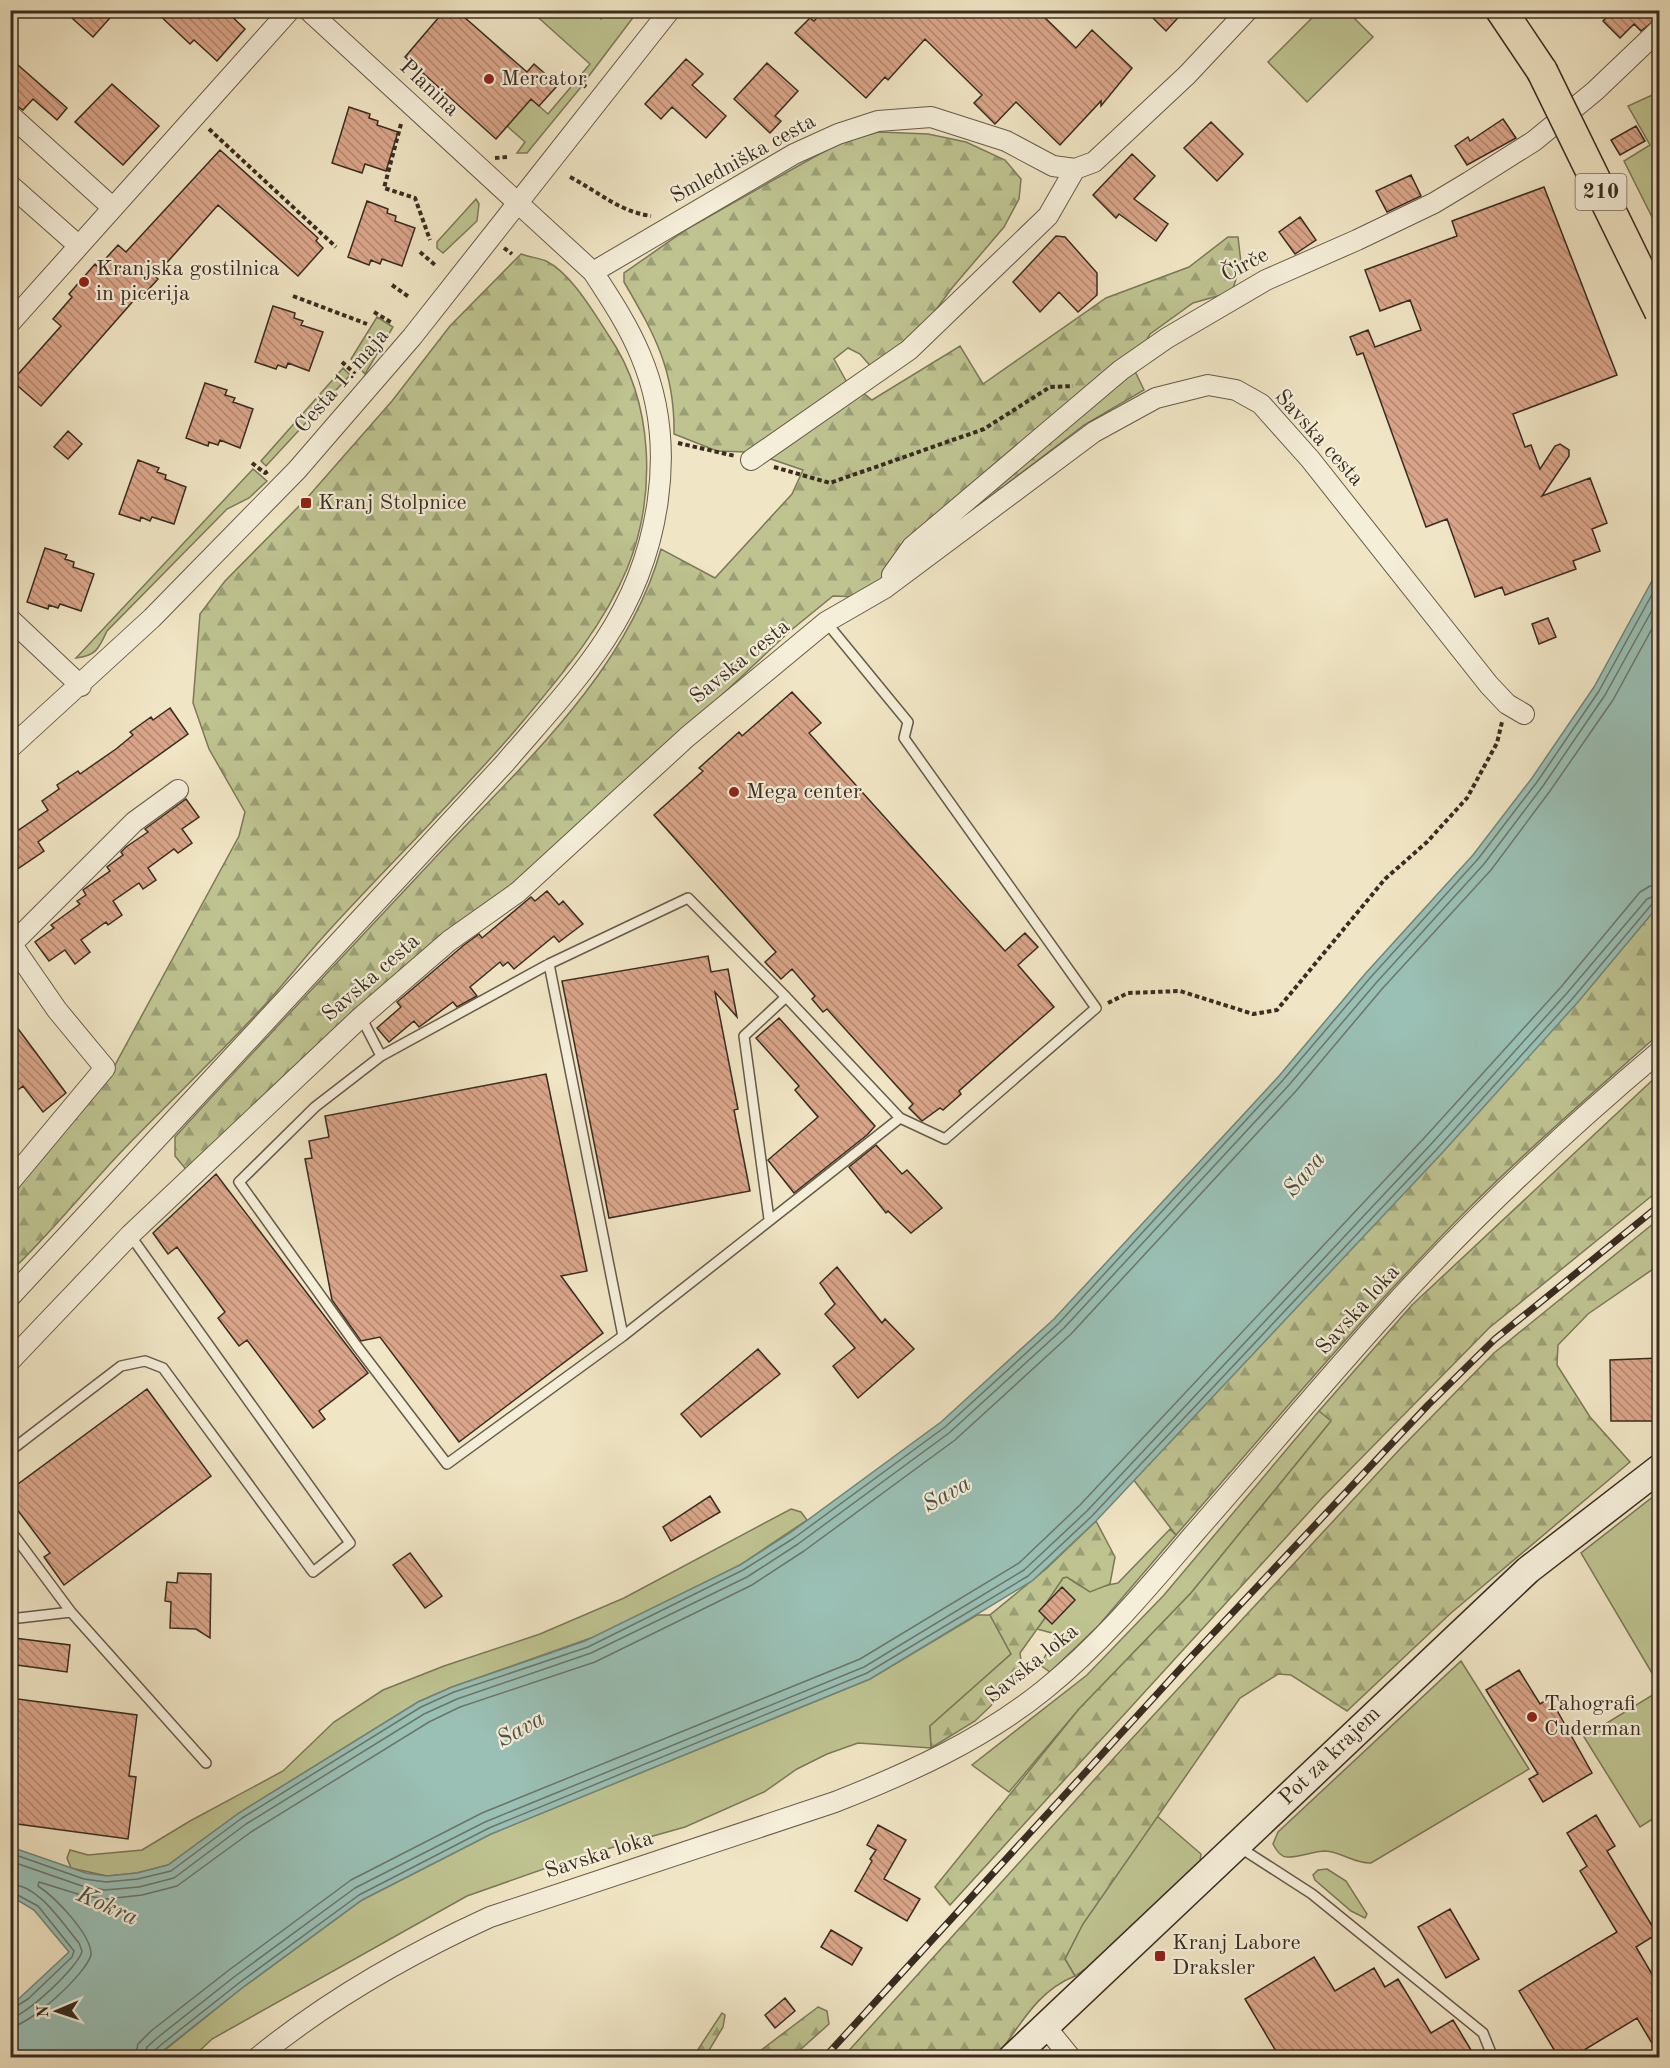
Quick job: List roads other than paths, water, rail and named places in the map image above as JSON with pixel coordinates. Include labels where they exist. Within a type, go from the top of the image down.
[{"type":"main road","name":"210","points":[[1501,10],[1542,71],[1659,312]]},
{"type":"main road","name":"210","points":[[1526,10],[1542,71]]},
{"type":"street","points":[[10,323],[290,10]]},
{"type":"street","name":"Planina","points":[[308,10],[518,202]]},
{"type":"street","name":"Cesta 1. maja","points":[[10,748],[81,686],[152,618],[283,486],[412,337],[670,10]]},
{"type":"street","points":[[751,460],[909,350],[1048,216],[1075,169],[1094,162],[1187,75],[1248,10]]},
{"type":"street","name":"Čirče","points":[[885,588],[912,547],[1107,384],[1167,339],[1266,280],[1357,240],[1434,202],[1525,147],[1595,92],[1659,28]]},
{"type":"street","points":[[10,115],[113,208]]},
{"type":"street","name":"Smledniška cesta","points":[[593,272],[794,154],[838,134],[878,121],[931,117],[1006,141],[1053,166],[1075,169]]},
{"type":"street","points":[[10,185],[79,246]]},
{"type":"street","name":"Savska cesta","points":[[10,1297],[505,763],[574,683],[606,639],[626,603],[646,554],[656,518],[661,453],[654,396],[641,355],[620,314],[593,272],[518,202]]},
{"type":"street","name":"Savska cesta","points":[[10,1361],[130,1235],[361,1017],[449,941],[518,892],[687,737],[826,622],[885,588],[1094,432],[1156,398],[1208,385],[1236,390],[1261,404],[1310,459],[1489,685],[1515,709]]},
{"type":"street","points":[[10,620],[81,686]]},
{"type":"street","points":[[10,1182],[105,1068],[57,1010],[11,943],[134,822],[178,790]]},
{"type":"street","name":"Savska loka","points":[[257,2058],[368,1978],[436,1942],[501,1914],[835,1802],[887,1782],[989,1729],[1044,1691],[1119,1621],[1390,1309],[1450,1244],[1609,1094],[1659,1051]]},
{"type":"street","name":"Pot za krajem","points":[[1012,2058],[1528,1570],[1659,1468]]},
{"type":"street","points":[[1044,2026],[1071,2058]]},
{"type":"lane","points":[[826,622],[908,722],[904,738],[1096,1008],[945,1139],[900,1118],[786,997],[688,898],[549,964],[381,1056],[315,1107],[239,1182],[356,1345],[447,1464],[623,1336],[769,1219],[795,1203],[900,1118]]},
{"type":"lane","points":[[549,964],[623,1336]]},
{"type":"lane","points":[[769,1219],[744,1036],[786,997]]},
{"type":"lane","points":[[361,1017],[381,1056]]},
{"type":"lane","points":[[10,1450],[121,1366],[145,1361],[163,1368],[313,1572],[350,1543],[130,1235]]},
{"type":"lane","points":[[10,1530],[71,1612],[206,1763]]},
{"type":"lane","points":[[10,1618],[71,1612]]},
{"type":"lane","points":[[1237,1845],[1312,1894],[1483,2033],[1493,2058]]},
{"type":"water","points":[[1659,568],[1659,905],[1578,1002],[1443,1152],[1096,1521],[1032,1581],[870,1679],[491,1834],[362,1900],[242,1988],[155,2057],[11,2057],[11,2006],[69,1952],[34,1910],[11,1896],[11,1847],[86,1873],[107,1876],[137,1873],[168,1865],[239,1813],[418,1702],[452,1687],[585,1641],[740,1565],[790,1533],[941,1422],[1054,1319],[1279,1076],[1365,974],[1473,855],[1532,778],[1594,687]]},
{"type":"railway","points":[[824,2058],[1190,1658],[1428,1405],[1495,1339],[1660,1205]]},
{"type":"place","name":"Mercator","points":[[489,79]]},
{"type":"place","name":"Kranjska gostilnica in picerija","points":[[84,282]]},
{"type":"place","name":"Kranj Stolpnice","points":[[306,503]]},
{"type":"place","name":"Mega center","points":[[734,792]]},
{"type":"place","name":"Tahografi Cuderman","points":[[1532,1717]]},
{"type":"place","name":"Kranj Labore Draksler","points":[[1160,1956]]},
{"type":"water label","name":"Sava","points":[[1305,1175]]},
{"type":"water label","name":"Sava","points":[[947,1495]]},
{"type":"water label","name":"Sava","points":[[521,1730]]},
{"type":"water label","name":"Kokra","points":[[107,1907]]}]
